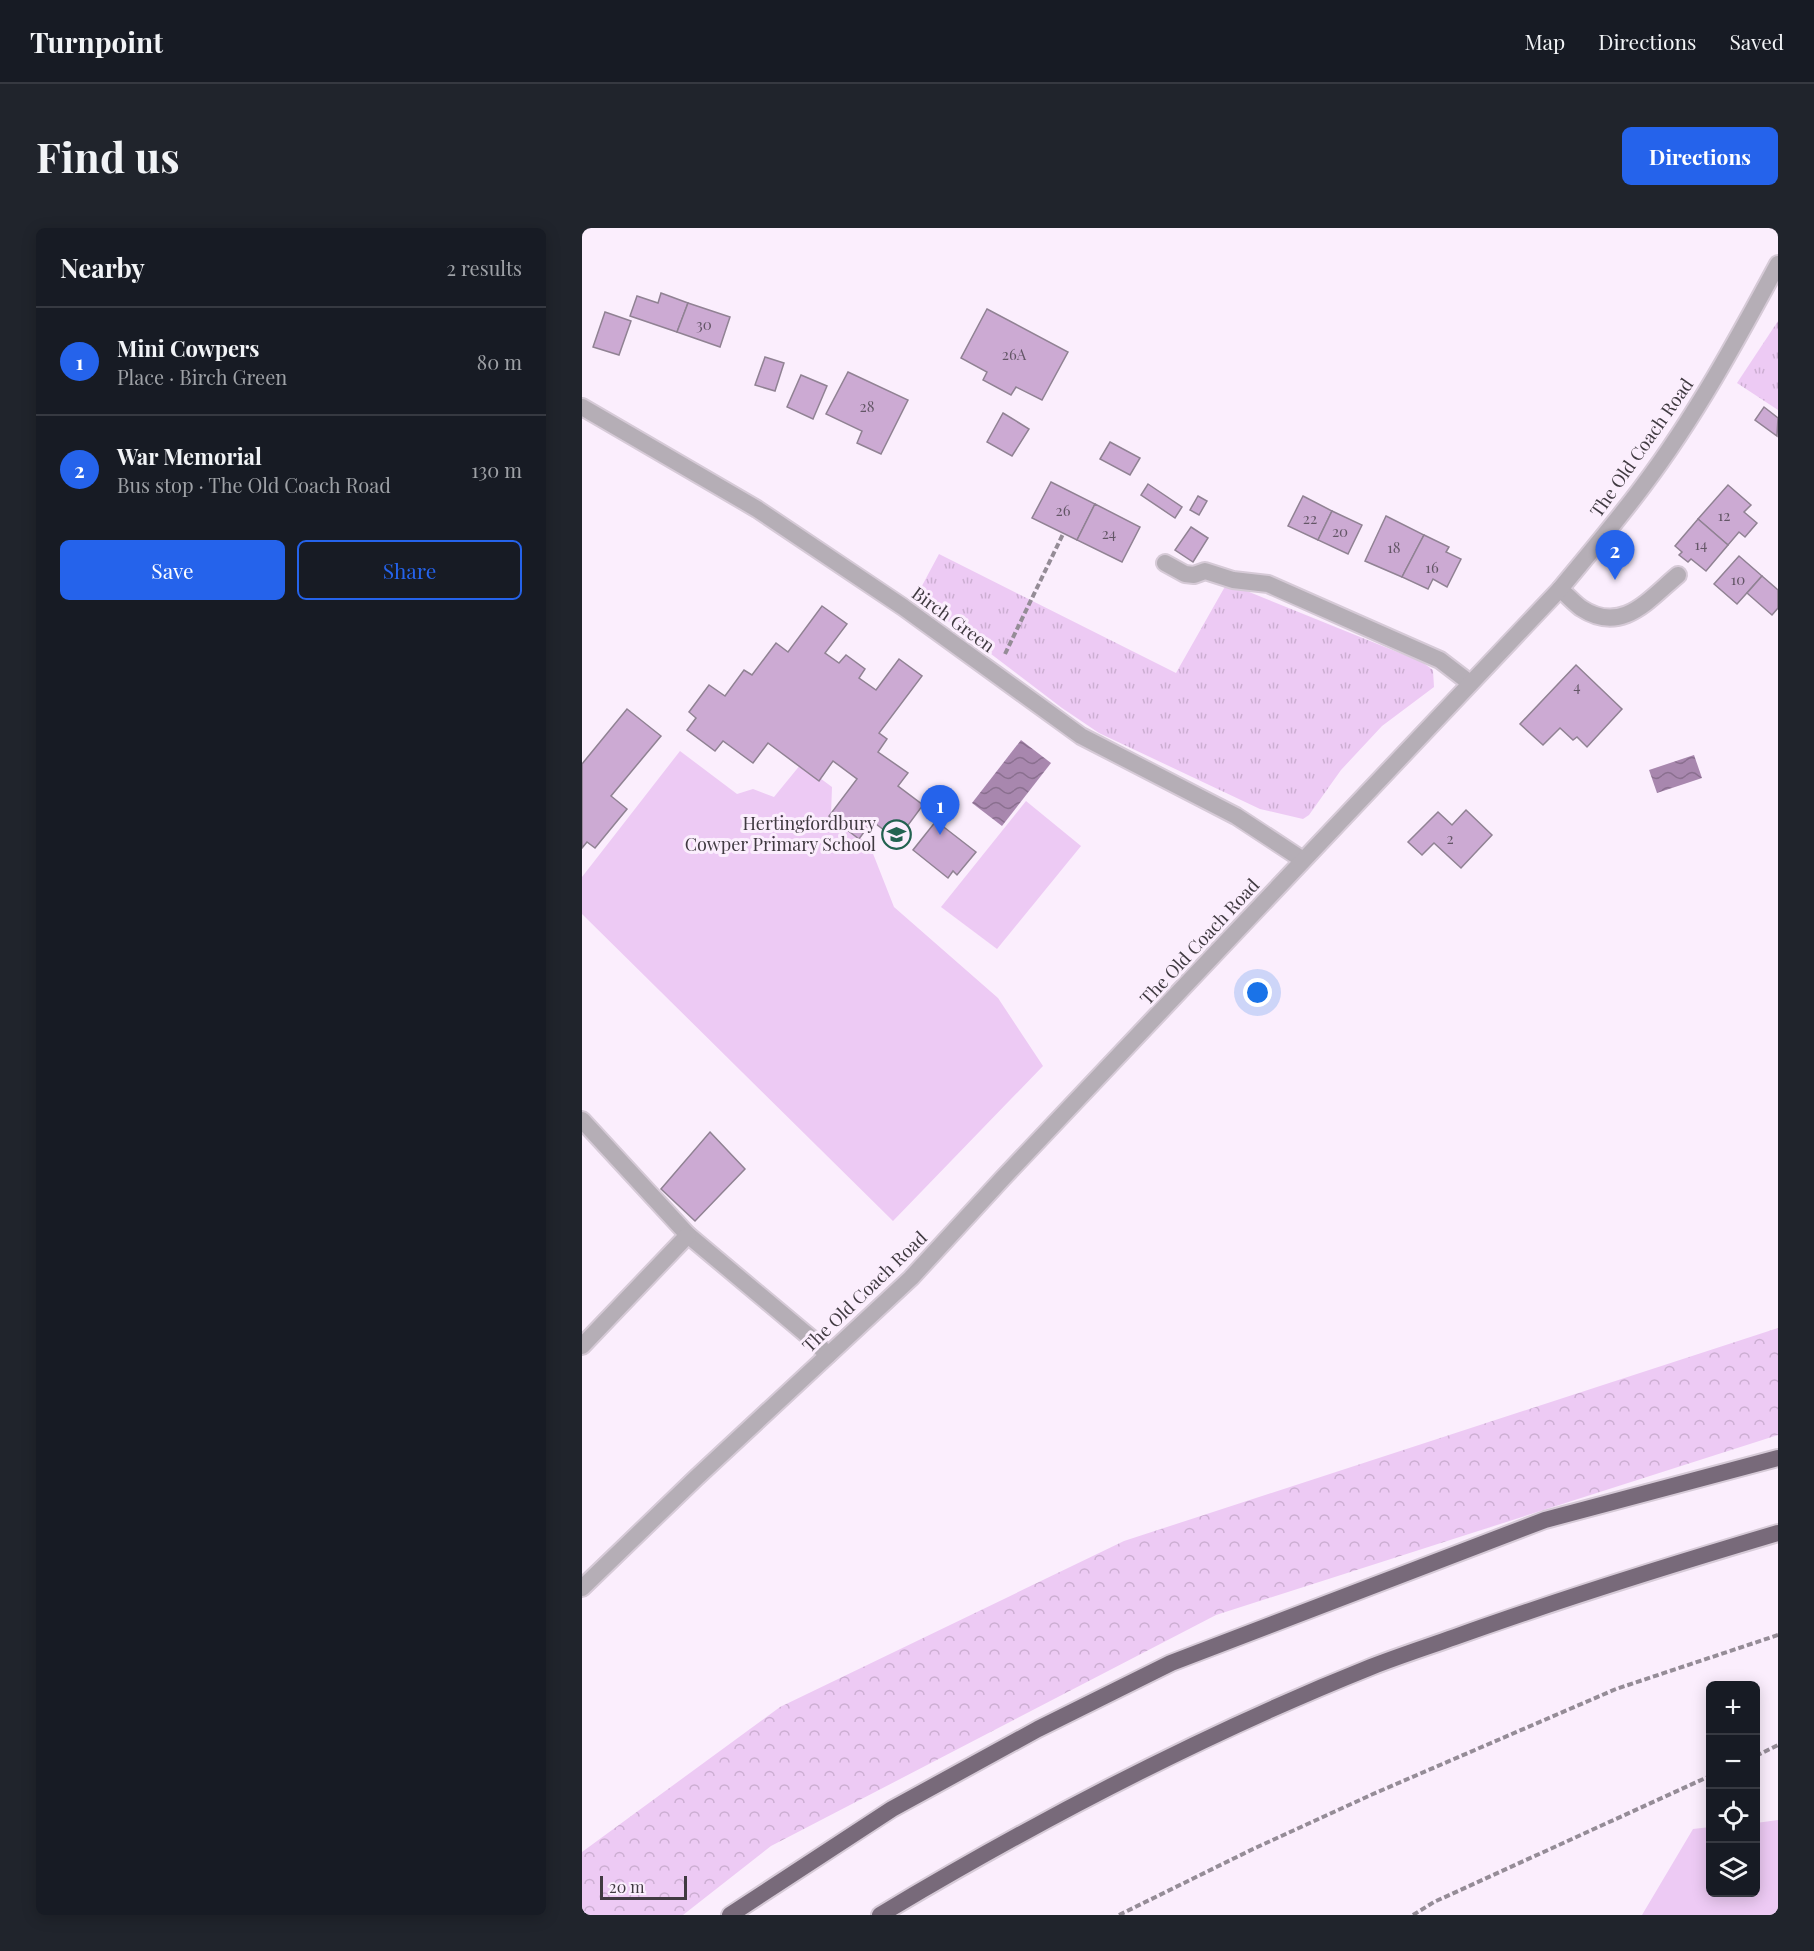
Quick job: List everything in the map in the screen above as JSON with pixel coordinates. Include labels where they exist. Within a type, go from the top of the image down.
[{"type":"highway","points":[[730,1915],[892,1809],[1038,1730],[1171,1663],[1545,1520],[1778,1458]]},
{"type":"highway","points":[[880,1915],[961,1866],[1111,1786],[1243,1722],[1362,1671],[1524,1612],[1778,1533]]},
{"type":"street","name":"The Old Coach Road","points":[[582,1588],[911,1278],[1560,589],[1644,485],[1685,423],[1751,314],[1778,264]]},
{"type":"street","name":"Birch Green","points":[[582,406],[757,509],[876,589],[1082,736],[1236,816],[1303,860]]},
{"type":"street","points":[[1165,563],[1185,574],[1194,575],[1205,571],[1233,580],[1268,584],[1440,660],[1470,683]]},
{"type":"street","points":[[1560,589],[1581,608],[1611,619],[1630,614],[1678,575]]},
{"type":"street","points":[[582,1120],[688,1234],[828,1355]]},
{"type":"street","points":[[582,1346],[688,1234]]},
{"type":"path","points":[[995,674],[1063,534]]},
{"type":"path","points":[[1119,1915],[1253,1849],[1373,1794],[1616,1689],[1778,1635]]},
{"type":"path","points":[[1760,1754],[1778,1746]]},
{"type":"path","points":[[1413,1915],[1434,1902],[1706,1778]]},
{"type":"green space","points":[[1778,321],[1778,410],[1737,383]]},
{"type":"green space","points":[[939,554],[1176,673],[1227,583],[1422,662],[1433,670],[1434,687],[1382,726],[1341,770],[1309,815],[1303,819],[1260,809],[1099,733],[1062,708],[916,597]]},
{"type":"green space","points":[[680,751],[737,794],[753,789],[774,797],[801,764],[832,787],[831,814],[870,846],[894,907],[998,998],[1043,1066],[893,1221],[582,914],[582,877]]},
{"type":"green space","points":[[1026,801],[1081,846],[997,949],[941,907]]},
{"type":"green space","points":[[1778,1328],[1778,1435],[1216,1615],[771,1846],[683,1915],[582,1915],[582,1852],[780,1707],[1124,1541]]},
{"type":"green space","points":[[1778,1820],[1778,1915],[1642,1915],[1693,1829],[1706,1827],[1706,1897],[1760,1897],[1760,1822]]},
{"type":"water","points":[[1021,740],[1051,763],[1002,826],[972,803]]},
{"type":"water","points":[[1694,755],[1702,778],[1657,793],[1649,770]]},
{"type":"building","points":[[661,293],[688,303],[677,332],[630,316],[637,296],[658,303]]},
{"type":"building","points":[[688,303],[730,317],[720,347],[677,332]]},
{"type":"building","points":[[987,309],[1068,352],[1042,400],[1016,387],[1011,395],[983,380],[987,372],[961,358]]},
{"type":"building","points":[[605,312],[631,321],[619,355],[593,347]]},
{"type":"building","points":[[765,357],[784,363],[775,391],[755,385]]},
{"type":"building","points":[[848,372],[908,400],[881,454],[857,443],[862,431],[826,414]]},
{"type":"building","points":[[801,375],[827,386],[813,419],[787,407]]},
{"type":"building","points":[[1764,407],[1778,418],[1777,436],[1755,420]]},
{"type":"building","points":[[1003,413],[1029,429],[1012,456],[987,442]]},
{"type":"building","points":[[1110,442],[1140,458],[1130,475],[1100,459]]},
{"type":"building","points":[[1051,482],[1095,504],[1077,540],[1032,518]]},
{"type":"building","points":[[1148,484],[1182,507],[1175,518],[1141,495]]},
{"type":"building","points":[[1728,485],[1751,505],[1744,512],[1757,523],[1745,537],[1739,532],[1728,545],[1698,519]]},
{"type":"building","points":[[1198,496],[1207,501],[1199,515],[1190,510]]},
{"type":"building","points":[[1303,496],[1332,511],[1318,540],[1288,526]]},
{"type":"building","points":[[1095,504],[1140,527],[1122,562],[1077,540]]},
{"type":"building","points":[[1332,511],[1362,525],[1348,554],[1318,540]]},
{"type":"building","points":[[1386,516],[1424,535],[1402,577],[1365,561]]},
{"type":"building","points":[[1698,519],[1728,545],[1706,571],[1691,559],[1688,562],[1679,555],[1682,552],[1675,546]]},
{"type":"building","points":[[1191,527],[1208,538],[1193,562],[1175,550]]},
{"type":"building","points":[[1424,535],[1449,547],[1446,552],[1461,559],[1447,587],[1433,579],[1428,589],[1402,577]]},
{"type":"building","points":[[1739,556],[1762,576],[1737,604],[1714,584]]},
{"type":"building","points":[[1762,576],[1778,590],[1778,608],[1772,615],[1747,593]]},
{"type":"building","points":[[822,606],[847,624],[825,653],[839,663],[846,655],[865,669],[859,678],[876,690],[899,659],[922,676],[879,733],[887,739],[878,752],[908,773],[898,786],[923,805],[897,840],[872,821],[859,839],[829,816],[857,779],[833,761],[819,781],[768,743],[753,763],[723,741],[715,751],[687,730],[696,718],[689,712],[709,685],[725,696],[744,670],[752,675],[776,643],[788,652]]},
{"type":"building","points":[[1576,665],[1622,709],[1587,747],[1577,737],[1573,740],[1560,728],[1543,745],[1520,724]]},
{"type":"building","points":[[627,709],[661,736],[611,796],[627,809],[595,848],[587,842],[582,848],[582,764]]},
{"type":"building","points":[[1466,810],[1492,835],[1461,868],[1434,843],[1422,855],[1408,842],[1438,812],[1452,825]]},
{"type":"building","points":[[936,821],[976,852],[957,875],[953,871],[948,878],[913,850]]},
{"type":"building","points":[[710,1132],[745,1169],[695,1221],[661,1189]]},
{"type":"place","name":"War Memorial","points":[[1615,580]]},
{"type":"place","name":"Hertingfordbury Cowper Primary School","points":[[897,834]]},
{"type":"place","name":"Mini Cowpers","points":[[940,835]]}]
